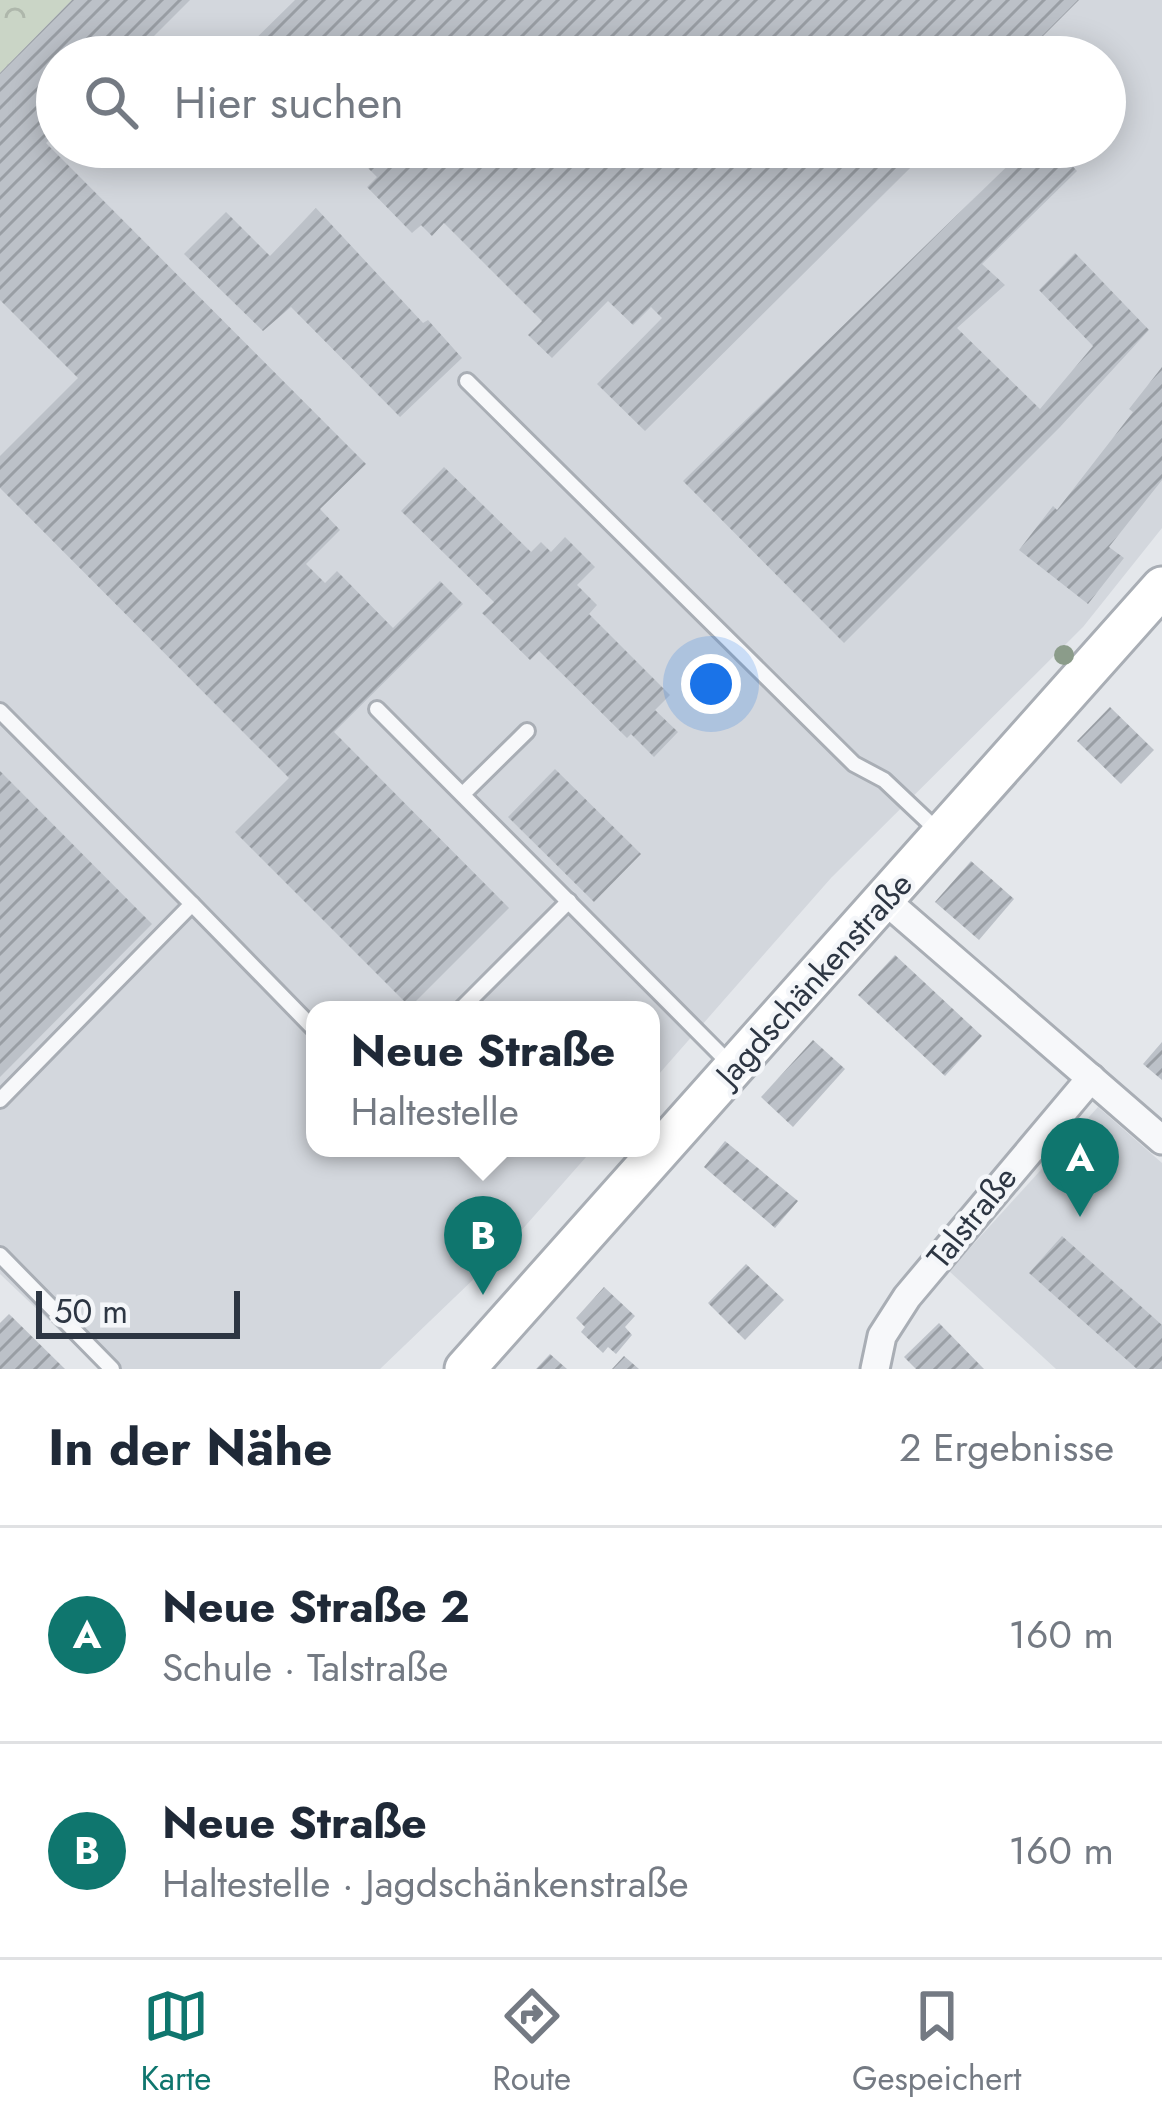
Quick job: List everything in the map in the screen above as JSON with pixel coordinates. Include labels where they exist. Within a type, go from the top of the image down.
[{"type":"main road","name":"Jagdschänkenstraße","points":[[660,1151],[1162,587]]},
{"type":"main road","name":"Jagdschänkenstraße","points":[[465,1369],[654,1157]]},
{"type":"street","points":[[885,900],[1160,1136]]},
{"type":"street","name":"Talstraße","points":[[875,1369],[882,1336],[908,1297],[1090,1078]]},
{"type":"lane","points":[[466,381],[854,764],[884,779],[943,836]]},
{"type":"lane","points":[[377,709],[734,1068]]},
{"type":"lane","points":[[0,711],[306,1021]]},
{"type":"lane","points":[[463,794],[527,731]]},
{"type":"lane","points":[[469,1001],[569,901]]},
{"type":"lane","points":[[0,1100],[192,904]]},
{"type":"lane","points":[[0,1255],[112,1369]]},
{"type":"lane","points":[[88,1369],[100,1357]]},
{"type":"shaded area","points":[[0,0],[1162,0],[1162,528],[1083,627],[831,878],[660,1073],[660,1001],[306,1001],[306,1157],[586,1157],[505,1249],[380,1369],[100,1369],[0,1274]]},
{"type":"shaded area","points":[[1098,1107],[1162,1163],[1162,1369],[1056,1369],[949,1271]]},
{"type":"green space","points":[[0,0],[72,0],[36,36],[0,73]]},
{"type":"building","points":[[72,0],[190,0],[154,36],[36,36]]},
{"type":"building","points":[[295,0],[1079,0],[1043,36],[258,36]]},
{"type":"building","points":[[36,36],[36,168],[71,168],[366,464],[320,509],[340,530],[306,564],[325,583],[337,571],[393,628],[440,581],[463,604],[334,732],[509,908],[416,1001],[404,1001],[235,832],[289,778],[0,488],[0,456],[78,378],[0,300],[0,73]]},
{"type":"building","points":[[368,168],[910,168],[645,431],[597,384],[662,318],[651,307],[633,325],[608,301],[552,358],[528,335],[542,321],[444,223],[432,236],[421,225],[412,233],[367,187],[377,177]]},
{"type":"building","points":[[1005,168],[1077,171],[982,264],[1005,285],[957,328],[1040,409],[1093,346],[1039,290],[1075,253],[1149,330],[1060,427],[844,643],[683,481]]},
{"type":"building","points":[[316,208],[462,358],[400,417],[291,307],[263,331],[184,254],[226,212],[270,256]]},
{"type":"building","points":[[1162,367],[1162,480],[1109,547],[1124,558],[1088,604],[1019,550],[1053,506],[1057,510]]},
{"type":"building","points":[[444,467],[531,552],[541,542],[551,552],[565,537],[595,567],[577,585],[597,605],[589,614],[670,695],[655,710],[678,732],[654,757],[631,734],[627,738],[539,651],[530,660],[482,613],[494,602],[401,511]]},
{"type":"building","points":[[1110,707],[1154,750],[1121,784],[1077,741]]},
{"type":"building","points":[[555,769],[641,854],[594,902],[508,817]]},
{"type":"building","points":[[0,771],[152,924],[0,1077]]},
{"type":"building","points":[[971,861],[1014,899],[979,940],[935,902]]},
{"type":"building","points":[[895,955],[982,1036],[945,1076],[858,995]]},
{"type":"building","points":[[813,1040],[845,1069],[793,1127],[761,1097]]},
{"type":"building","points":[[1162,1042],[1162,1080],[1143,1064]]},
{"type":"building","points":[[725,1141],[798,1201],[775,1228],[704,1167]]},
{"type":"building","points":[[1062,1236],[1162,1325],[1162,1369],[1137,1369],[1029,1273]]},
{"type":"building","points":[[746,1264],[784,1300],[745,1340],[708,1303]]},
{"type":"building","points":[[604,1287],[635,1316],[625,1327],[632,1335],[616,1354],[608,1347],[603,1353],[581,1332],[585,1327],[576,1318]]},
{"type":"building","points":[[9,1314],[65,1369],[0,1369],[0,1323]]},
{"type":"building","points":[[939,1323],[984,1369],[916,1369],[904,1357]]},
{"type":"building","points":[[550,1354],[567,1369],[536,1369]]},
{"type":"building","points":[[624,1356],[639,1369],[612,1369]]},
{"type":"place","name":"Neue Straße 2","points":[[1080,1217]]},
{"type":"place","name":"Neue Straße","points":[[483,1295]]}]
